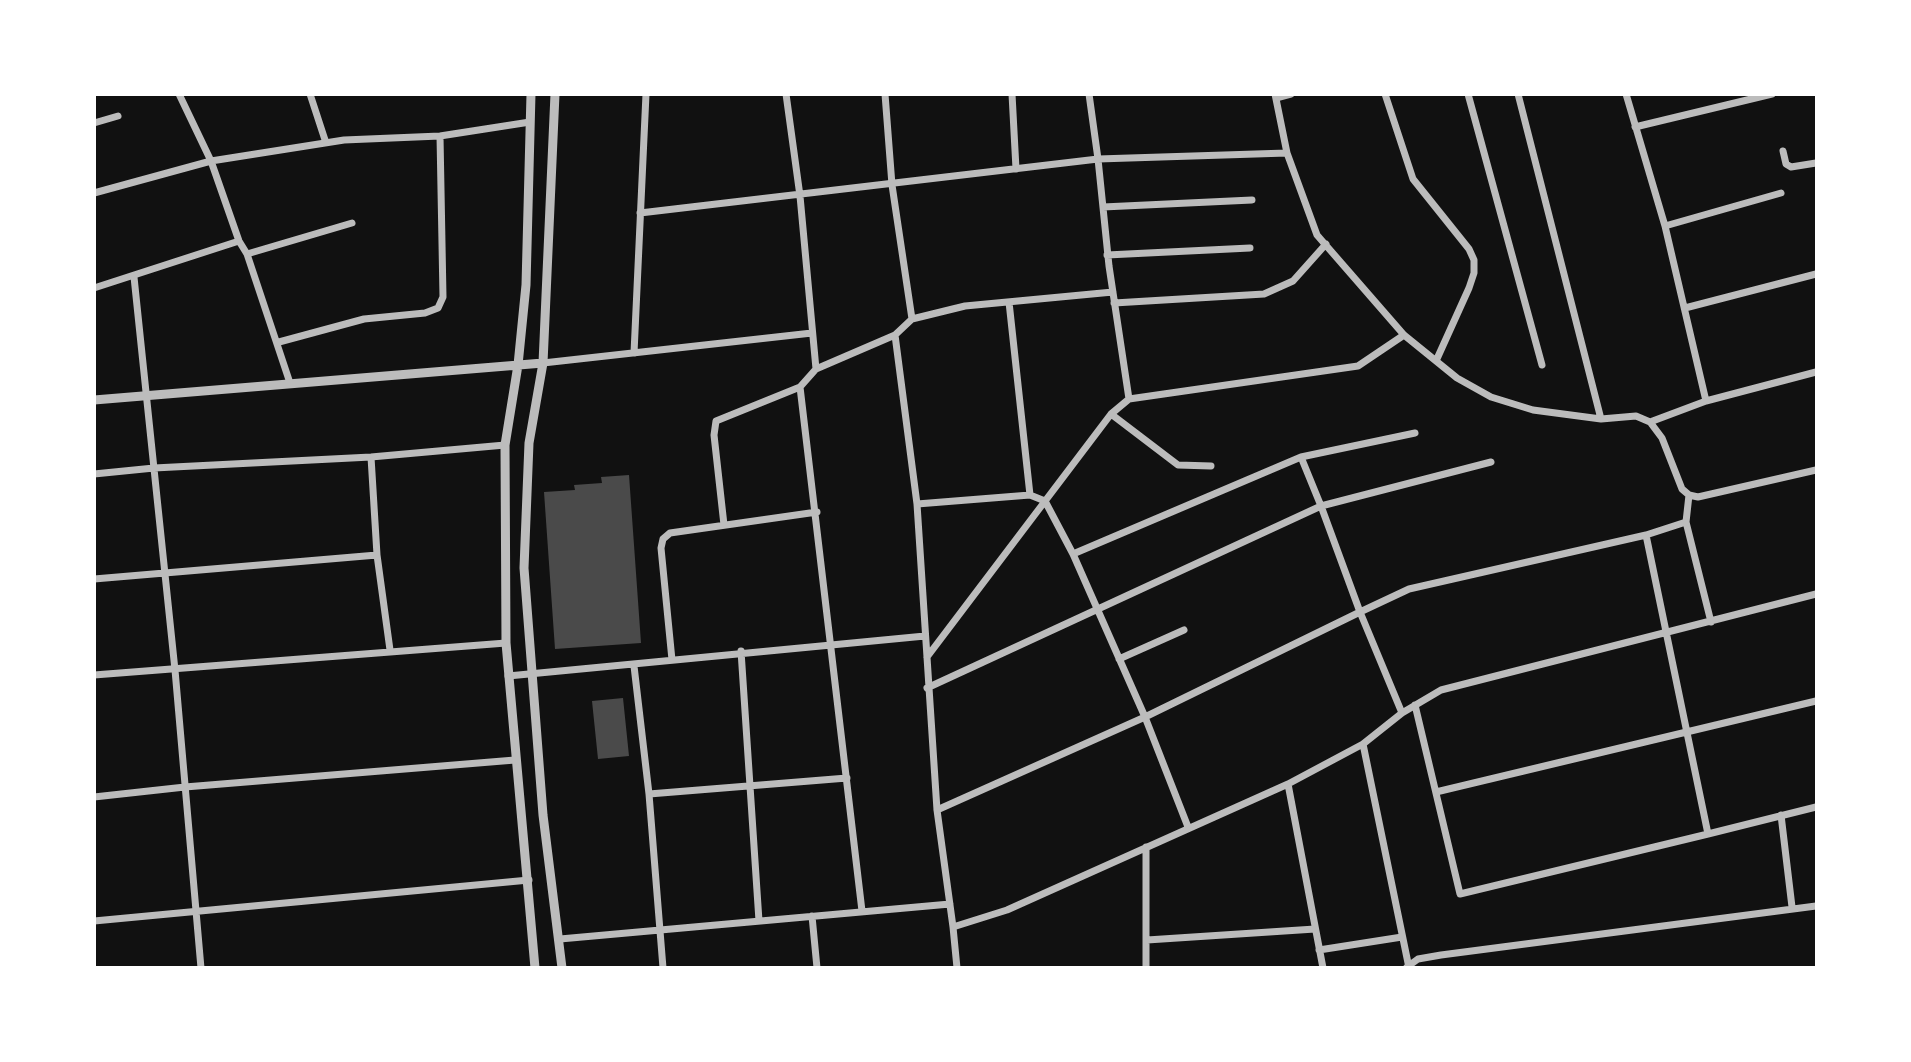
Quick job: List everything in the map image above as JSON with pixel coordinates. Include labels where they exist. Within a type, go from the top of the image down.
[{"type":"street","points":[[179,94],[211,161],[239,241],[247,254],[279,342],[290,383]]},
{"type":"street","points":[[310,94],[326,143]]},
{"type":"street","points":[[531,94],[526,285],[518,365],[505,445],[506,643],[535,968]]},
{"type":"street","points":[[555,94],[543,363],[528,457],[524,568],[543,815],[562,968]]},
{"type":"street","points":[[634,353],[646,94]]},
{"type":"street","points":[[786,94],[800,196],[816,369]]},
{"type":"street","points":[[885,94],[892,185],[912,319]]},
{"type":"street","points":[[1012,94],[1016,169]]},
{"type":"street","points":[[1089,94],[1107,255],[1129,399]]},
{"type":"street","points":[[1291,94],[1276,96],[1287,153],[1317,234],[1404,335],[1457,378],[1492,397],[1534,410],[1601,419],[1636,416],[1650,422],[1662,438],[1682,489],[1689,495],[1698,497],[1816,471]]},
{"type":"street","points":[[1385,94],[1413,179],[1469,249],[1474,260],[1474,273],[1469,288],[1436,361]]},
{"type":"street","points":[[1468,94],[1542,365]]},
{"type":"street","points":[[1518,94],[1601,419]]},
{"type":"street","points":[[1626,94],[1665,226],[1706,401]]},
{"type":"street","points":[[1635,127],[1772,94]]},
{"type":"street","points":[[94,123],[118,116]]},
{"type":"street","points":[[94,193],[211,161],[326,143],[440,136],[530,122]]},
{"type":"street","points":[[279,342],[364,319],[425,313],[438,308],[443,297],[440,136]]},
{"type":"street","points":[[1783,152],[1786,164],[1791,167],[1816,163]]},
{"type":"street","points":[[640,213],[1098,159],[1287,153]]},
{"type":"street","points":[[1665,226],[1781,193]]},
{"type":"street","points":[[1103,207],[1252,200]]},
{"type":"street","points":[[247,254],[352,223]]},
{"type":"street","points":[[94,288],[239,241]]},
{"type":"street","points":[[1114,303],[1264,294],[1293,281],[1325,244]]},
{"type":"street","points":[[1107,255],[1250,248]]},
{"type":"street","points":[[1685,307],[1816,274]]},
{"type":"street","points":[[134,277],[175,670],[201,968]]},
{"type":"street","points":[[724,525],[714,435],[716,421],[800,387],[816,369],[895,335],[912,319],[965,306],[1113,292]]},
{"type":"street","points":[[1009,302],[1030,495]]},
{"type":"street","points":[[94,400],[543,363],[812,333]]},
{"type":"street","points":[[895,335],[917,504],[937,810],[957,968]]},
{"type":"street","points":[[926,657],[1111,414],[1129,399],[1358,366],[1404,335]]},
{"type":"street","points":[[1650,422],[1706,401],[1816,372]]},
{"type":"street","points":[[800,387],[817,512],[862,911]]},
{"type":"street","points":[[1111,414],[1178,465],[1211,466]]},
{"type":"street","points":[[1073,554],[1301,457],[1415,433]]},
{"type":"street","points":[[94,474],[154,468],[371,457],[505,445]]},
{"type":"street","points":[[371,457],[377,555],[390,650]]},
{"type":"street","points":[[1301,457],[1402,713]]},
{"type":"street","points":[[927,688],[1321,506],[1491,462]]},
{"type":"street","points":[[917,504],[1030,495],[1045,501],[1073,554],[1144,716],[1188,827]]},
{"type":"street","points":[[1689,495],[1686,522],[1711,622]]},
{"type":"street","points":[[672,660],[661,548],[663,539],[670,533],[817,512]]},
{"type":"street","points":[[937,810],[1144,716],[1409,589],[1646,535],[1686,522]]},
{"type":"street","points":[[1646,535],[1708,834]]},
{"type":"street","points":[[94,579],[377,555]]},
{"type":"street","points":[[953,927],[1007,910],[1288,783],[1363,744],[1402,713],[1441,690],[1816,594]]},
{"type":"street","points":[[1119,659],[1184,630]]},
{"type":"street","points":[[508,676],[634,666],[741,651],[925,636]]},
{"type":"street","points":[[94,675],[506,643]]},
{"type":"street","points":[[741,651],[759,920]]},
{"type":"street","points":[[634,666],[649,794],[663,968]]},
{"type":"street","points":[[1436,792],[1816,701]]},
{"type":"street","points":[[1415,705],[1460,894],[1816,807]]},
{"type":"street","points":[[1363,744],[1407,966],[1441,955],[1816,905]]},
{"type":"street","points":[[94,797],[185,786],[515,760]]},
{"type":"street","points":[[649,794],[847,778]]},
{"type":"street","points":[[1288,783],[1323,968]]},
{"type":"street","points":[[1781,815],[1792,907]]},
{"type":"street","points":[[1146,847],[1146,967]]},
{"type":"street","points":[[94,921],[529,880]]},
{"type":"street","points":[[560,939],[950,904]]},
{"type":"street","points":[[812,916],[817,968]]},
{"type":"street","points":[[1147,940],[1315,929]]},
{"type":"street","points":[[1319,950],[1402,937]]},
{"type":"building","points":[[629,475],[641,643],[555,649],[544,492],[575,490],[574,485],[602,483],[601,477]]},
{"type":"building","points":[[623,698],[629,756],[598,759],[592,701]]}]
